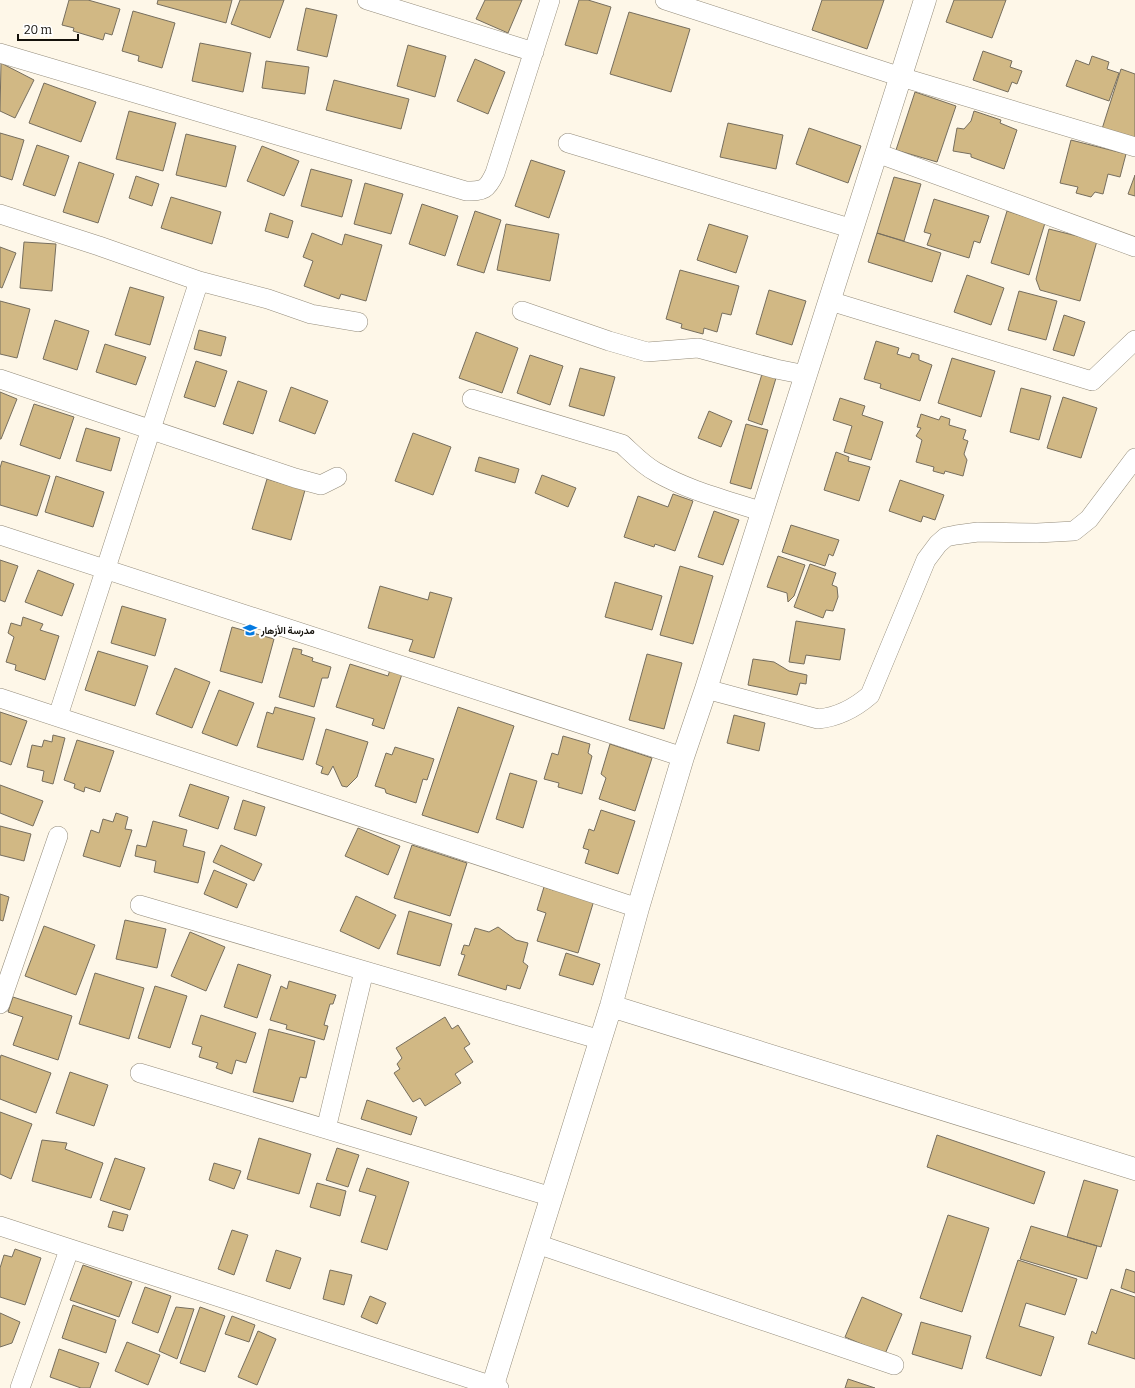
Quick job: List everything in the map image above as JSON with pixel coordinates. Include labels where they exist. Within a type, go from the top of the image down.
[{"type":"street","points":[[367,0],[534,52]]},
{"type":"street","points":[[0,53],[466,191],[479,191],[489,185],[495,173],[550,0]]},
{"type":"street","points":[[665,0],[901,77],[1135,147]]},
{"type":"street","points":[[0,1226],[494,1387],[601,1040],[683,757],[763,512],[925,0]]},
{"type":"street","points":[[568,143],[853,229]]},
{"type":"street","points":[[877,153],[1135,247]]},
{"type":"street","points":[[0,214],[99,246],[199,281],[268,299],[311,314],[358,322]]},
{"type":"street","points":[[58,716],[199,281]]},
{"type":"street","points":[[830,301],[1092,381],[1135,340]]},
{"type":"street","points":[[522,311],[609,341],[647,352],[698,348],[776,369],[806,375]]},
{"type":"street","points":[[0,379],[295,478],[321,485],[337,477]]},
{"type":"street","points":[[472,399],[622,444],[637,459],[654,472],[680,485],[763,512]]},
{"type":"street","points":[[706,689],[818,719],[832,717],[860,704],[870,695],[876,683],[926,560],[938,544],[946,537],[978,532],[1037,533],[1074,531],[1089,519],[1135,458]]},
{"type":"street","points":[[0,535],[683,757]]},
{"type":"street","points":[[0,698],[638,908]]},
{"type":"street","points":[[0,1004],[58,836]]},
{"type":"street","points":[[140,905],[601,1040]]},
{"type":"street","points":[[326,1129],[364,971]]},
{"type":"street","points":[[611,1006],[1135,1169]]},
{"type":"street","points":[[140,1073],[552,1197]]},
{"type":"street","points":[[537,1244],[894,1365]]},
{"type":"street","points":[[20,1388],[70,1250]]},
{"type":"building","points":[[69,0],[88,0],[120,9],[112,35],[105,33],[103,40],[73,31],[74,28],[62,25]]},
{"type":"building","points":[[158,0],[232,0],[226,23],[157,4]]},
{"type":"building","points":[[240,0],[284,0],[270,38],[231,24]]},
{"type":"building","points":[[485,0],[522,0],[508,33],[476,19]]},
{"type":"building","points":[[579,0],[588,0],[611,7],[597,54],[565,45]]},
{"type":"building","points":[[822,0],[884,0],[867,49],[812,30]]},
{"type":"building","points":[[954,0],[1006,0],[992,38],[946,22]]},
{"type":"building","points":[[306,8],[337,15],[327,57],[297,50]]},
{"type":"building","points":[[133,11],[175,23],[162,68],[138,61],[139,56],[122,51]]},
{"type":"building","points":[[629,12],[690,29],[671,92],[610,74]]},
{"type":"building","points":[[200,43],[251,53],[243,92],[192,81]]},
{"type":"building","points":[[408,45],[446,56],[435,97],[397,86]]},
{"type":"building","points":[[983,51],[1012,61],[1010,67],[1022,71],[1017,84],[1012,82],[1008,92],[973,80]]},
{"type":"building","points":[[1092,56],[1109,62],[1107,69],[1119,73],[1109,101],[1066,86],[1076,60],[1089,65]]},
{"type":"building","points":[[475,59],[505,72],[488,114],[457,101]]},
{"type":"building","points":[[266,61],[309,67],[305,94],[262,88]]},
{"type":"building","points":[[1,63],[34,80],[15,118],[0,111]]},
{"type":"building","points":[[1121,69],[1135,74],[1135,139],[1102,129]]},
{"type":"building","points":[[334,80],[409,99],[401,129],[326,110]]},
{"type":"building","points":[[44,83],[96,102],[81,142],[29,123]]},
{"type":"building","points":[[915,92],[956,106],[937,162],[896,150]]},
{"type":"building","points":[[129,111],[176,123],[163,171],[116,159]]},
{"type":"building","points":[[974,111],[1001,120],[1000,123],[1017,130],[1004,169],[971,157],[971,154],[953,151],[957,128],[964,129],[971,121]]},
{"type":"building","points":[[728,123],[783,135],[776,169],[720,157]]},
{"type":"building","points":[[809,128],[861,146],[848,183],[796,164]]},
{"type":"building","points":[[0,133],[24,140],[12,180],[0,176]]},
{"type":"building","points":[[186,134],[236,146],[226,187],[176,175]]},
{"type":"building","points":[[1071,140],[1126,154],[1120,177],[1108,174],[1103,194],[1095,192],[1091,197],[1076,193],[1078,187],[1060,183]]},
{"type":"building","points":[[37,145],[69,156],[55,196],[23,185]]},
{"type":"building","points":[[262,146],[299,161],[284,196],[247,181]]},
{"type":"building","points":[[531,160],[565,171],[549,218],[515,206]]},
{"type":"building","points":[[79,162],[114,174],[98,223],[63,212]]},
{"type":"building","points":[[311,169],[352,180],[342,217],[301,206]]},
{"type":"building","points":[[1135,175],[1135,196],[1128,194]]},
{"type":"building","points":[[136,176],[159,184],[152,206],[129,198]]},
{"type":"building","points":[[894,177],[921,184],[904,241],[877,233]]},
{"type":"building","points":[[365,183],[403,194],[391,234],[354,224]]},
{"type":"building","points":[[171,197],[221,212],[212,244],[161,228]]},
{"type":"building","points":[[934,199],[989,216],[980,243],[974,241],[969,258],[927,245],[931,234],[924,232]]},
{"type":"building","points":[[422,204],[458,216],[445,256],[409,244]]},
{"type":"building","points":[[475,211],[501,220],[484,273],[457,265]]},
{"type":"building","points":[[1007,211],[1045,223],[1029,275],[991,263]]},
{"type":"building","points":[[270,213],[293,221],[288,238],[265,231]]},
{"type":"building","points":[[506,224],[559,234],[550,281],[497,270]]},
{"type":"building","points":[[709,224],[748,236],[736,273],[697,260]]},
{"type":"building","points":[[1049,229],[1097,241],[1080,301],[1040,290],[1036,279]]},
{"type":"building","points":[[312,233],[342,245],[345,234],[382,245],[366,301],[341,294],[339,299],[304,286],[313,261],[303,257]]},
{"type":"building","points":[[877,233],[941,253],[932,282],[868,262]]},
{"type":"building","points":[[24,242],[56,244],[52,291],[20,288]]},
{"type":"building","points":[[0,247],[16,253],[2,288],[0,287]]},
{"type":"building","points":[[680,270],[739,286],[731,315],[722,313],[717,332],[704,328],[703,334],[681,328],[682,324],[666,319]]},
{"type":"building","points":[[967,275],[1004,288],[991,325],[954,312]]},
{"type":"building","points":[[130,287],[164,297],[150,345],[115,335]]},
{"type":"building","points":[[769,290],[806,301],[792,345],[756,334]]},
{"type":"building","points":[[1019,291],[1057,301],[1046,340],[1008,330]]},
{"type":"building","points":[[0,301],[30,309],[17,358],[0,354]]},
{"type":"building","points":[[1064,315],[1085,322],[1074,356],[1053,350]]},
{"type":"building","points":[[55,320],[89,331],[77,370],[43,359]]},
{"type":"building","points":[[199,330],[226,337],[221,356],[194,349]]},
{"type":"building","points":[[476,332],[518,348],[502,393],[459,378]]},
{"type":"building","points":[[876,341],[899,348],[897,354],[910,358],[912,353],[919,355],[919,360],[932,365],[920,401],[880,388],[881,384],[864,379]]},
{"type":"building","points":[[105,344],[146,357],[136,385],[96,372]]},
{"type":"building","points":[[530,355],[563,366],[550,405],[517,393]]},
{"type":"building","points":[[952,358],[995,371],[981,417],[938,403]]},
{"type":"building","points":[[196,361],[227,371],[215,407],[184,397]]},
{"type":"building","points":[[580,368],[615,377],[604,416],[569,406]]},
{"type":"building","points":[[762,374],[776,378],[762,425],[748,420]]},
{"type":"building","points":[[238,381],[267,391],[253,434],[223,424]]},
{"type":"building","points":[[291,387],[328,401],[315,434],[279,421]]},
{"type":"building","points":[[1021,388],[1051,396],[1039,440],[1010,432]]},
{"type":"building","points":[[0,392],[17,399],[1,439],[0,439]]},
{"type":"building","points":[[1063,397],[1097,408],[1081,458],[1047,448]]},
{"type":"building","points":[[840,398],[865,406],[862,415],[883,422],[871,460],[844,452],[852,426],[833,420]]},
{"type":"building","points":[[34,404],[74,417],[60,459],[20,445]]},
{"type":"building","points":[[709,411],[732,421],[721,447],[698,438]]},
{"type":"building","points":[[921,414],[939,420],[941,416],[950,419],[949,425],[966,430],[963,439],[968,441],[964,454],[967,460],[963,476],[945,471],[944,474],[933,471],[934,467],[916,462],[922,440],[916,436],[921,428],[917,427]]},
{"type":"building","points":[[746,424],[768,430],[751,489],[730,483]]},
{"type":"building","points":[[86,428],[120,438],[111,471],[76,461]]},
{"type":"building","points":[[413,433],[451,447],[433,495],[395,481]]},
{"type":"building","points":[[836,452],[849,457],[848,461],[870,467],[859,501],[824,490]]},
{"type":"building","points":[[479,457],[519,469],[515,483],[475,471]]},
{"type":"building","points":[[2,461],[50,476],[37,516],[0,505],[0,468]]},
{"type":"building","points":[[542,475],[576,488],[568,507],[535,493]]},
{"type":"building","points":[[56,476],[104,492],[93,527],[45,512]]},
{"type":"building","points":[[267,479],[305,490],[291,540],[252,529]]},
{"type":"building","points":[[900,480],[944,495],[935,520],[923,516],[921,522],[889,511]]},
{"type":"building","points":[[673,494],[693,501],[675,551],[655,544],[654,547],[624,537],[638,496],[668,507]]},
{"type":"building","points":[[714,511],[739,520],[723,565],[698,557]]},
{"type":"building","points":[[791,525],[839,540],[833,556],[829,554],[825,566],[782,552]]},
{"type":"building","points":[[778,556],[805,565],[794,596],[788,602],[787,593],[767,587]]},
{"type":"building","points":[[0,560],[18,566],[5,602],[0,600]]},
{"type":"building","points":[[810,564],[836,573],[832,585],[837,587],[838,597],[833,611],[826,610],[823,618],[794,607]]},
{"type":"building","points":[[680,566],[713,576],[693,644],[660,635]]},
{"type":"building","points":[[38,570],[74,584],[62,616],[25,602]]},
{"type":"building","points":[[615,582],[662,596],[652,630],[605,617]]},
{"type":"building","points":[[380,586],[428,600],[430,592],[452,598],[434,658],[409,651],[413,640],[368,628]]},
{"type":"building","points":[[122,606],[166,619],[155,656],[111,643]]},
{"type":"building","points":[[23,617],[43,624],[40,630],[59,636],[45,680],[15,670],[16,665],[6,662],[14,637],[8,633],[11,623],[21,626]]},
{"type":"building","points":[[796,621],[845,629],[840,660],[806,655],[804,664],[789,662]]},
{"type":"building","points":[[232,627],[274,639],[262,683],[220,671]]},
{"type":"building","points":[[293,648],[302,650],[301,654],[313,658],[312,661],[331,667],[328,678],[322,678],[314,707],[279,697]]},
{"type":"building","points":[[98,651],[148,666],[135,706],[85,690]]},
{"type":"building","points":[[647,654],[682,663],[664,729],[629,720]]},
{"type":"building","points":[[753,659],[774,662],[789,671],[807,675],[806,684],[800,683],[797,695],[748,685]]},
{"type":"building","points":[[350,664],[388,676],[390,670],[402,674],[384,729],[372,725],[374,719],[336,707]]},
{"type":"building","points":[[175,668],[210,682],[192,728],[156,714]]},
{"type":"building","points":[[219,690],[254,703],[237,746],[202,733]]},
{"type":"building","points":[[275,707],[315,718],[303,760],[257,747],[267,712],[273,714]]},
{"type":"building","points":[[458,707],[514,726],[478,833],[422,815]]},
{"type":"building","points":[[0,712],[27,721],[11,765],[0,761]]},
{"type":"building","points":[[734,715],[765,723],[759,751],[727,743]]},
{"type":"building","points":[[326,729],[368,742],[357,777],[347,787],[342,786],[333,766],[328,775],[321,773],[323,767],[316,764]]},
{"type":"building","points":[[53,735],[65,738],[53,784],[42,781],[44,771],[27,767],[32,745],[42,747],[44,740],[52,742]]},
{"type":"building","points":[[563,736],[590,744],[588,753],[592,756],[582,794],[558,787],[559,783],[544,779],[552,753],[558,755]]},
{"type":"building","points":[[77,740],[114,751],[100,792],[85,787],[84,792],[74,788],[75,784],[64,780]]},
{"type":"building","points":[[610,744],[652,758],[635,811],[599,799],[606,778],[601,774]]},
{"type":"building","points":[[395,747],[434,759],[427,780],[423,779],[416,803],[386,793],[385,789],[375,786],[386,753],[392,755]]},
{"type":"building","points":[[510,773],[537,781],[523,828],[496,819]]},
{"type":"building","points":[[190,784],[229,797],[218,829],[179,816]]},
{"type":"building","points":[[0,785],[43,801],[33,826],[0,813]]},
{"type":"building","points":[[243,800],[265,807],[256,836],[234,829]]},
{"type":"building","points":[[601,810],[635,821],[618,874],[585,863],[589,850],[583,848],[589,829],[594,831]]},
{"type":"building","points":[[116,813],[128,817],[125,829],[132,830],[120,867],[83,856],[91,830],[99,833],[103,819],[113,822]]},
{"type":"building","points":[[153,821],[187,830],[183,846],[205,852],[198,883],[154,872],[156,861],[135,856],[137,845],[146,847]]},
{"type":"building","points":[[0,826],[31,834],[24,861],[0,855]]},
{"type":"building","points":[[358,828],[400,846],[388,875],[345,856]]},
{"type":"building","points":[[221,845],[262,864],[254,881],[213,862]]},
{"type":"building","points":[[412,845],[467,863],[450,916],[394,898]]},
{"type":"building","points":[[214,870],[247,884],[237,908],[204,894]]},
{"type":"building","points":[[555,885],[595,897],[578,953],[537,941],[546,913],[537,910],[544,887],[553,890]]},
{"type":"building","points":[[0,894],[9,897],[3,921],[0,920]]},
{"type":"building","points":[[356,896],[396,915],[379,949],[340,931]]},
{"type":"building","points":[[409,911],[452,924],[440,966],[397,954]]},
{"type":"building","points":[[125,920],[166,929],[157,968],[116,959]]},
{"type":"building","points":[[44,926],[95,945],[76,995],[25,976]]},
{"type":"building","points":[[498,927],[516,940],[528,943],[523,962],[528,966],[520,989],[507,985],[506,990],[458,975],[465,955],[461,954],[464,945],[469,946],[475,928],[489,932]]},
{"type":"building","points":[[190,932],[225,947],[206,991],[171,976]]},
{"type":"building","points":[[566,953],[600,964],[593,985],[559,975]]},
{"type":"building","points":[[238,964],[271,975],[257,1018],[224,1007]]},
{"type":"building","points":[[95,973],[144,988],[129,1039],[79,1024]]},
{"type":"building","points":[[289,981],[336,995],[333,1004],[330,1004],[324,1025],[328,1026],[324,1040],[286,1029],[287,1025],[270,1020],[281,986],[287,989]]},
{"type":"building","points":[[155,986],[187,996],[170,1048],[138,1038]]},
{"type":"building","points":[[13,997],[72,1016],[58,1060],[13,1045],[23,1017],[8,1012]]},
{"type":"building","points":[[201,1015],[256,1033],[246,1063],[236,1060],[232,1074],[216,1068],[218,1063],[199,1057],[202,1047],[192,1044]]},
{"type":"building","points":[[445,1017],[452,1029],[458,1025],[470,1044],[464,1048],[473,1062],[455,1074],[461,1083],[425,1106],[420,1098],[413,1102],[394,1073],[400,1069],[397,1064],[402,1058],[396,1048]]},
{"type":"building","points":[[269,1029],[315,1041],[306,1078],[300,1077],[293,1102],[253,1092]]},
{"type":"building","points":[[1,1055],[51,1073],[36,1113],[0,1099]]},
{"type":"building","points":[[70,1072],[108,1085],[94,1126],[56,1113]]},
{"type":"building","points":[[367,1100],[417,1117],[411,1135],[361,1119]]},
{"type":"building","points":[[0,1112],[32,1124],[11,1179],[0,1174]]},
{"type":"building","points":[[937,1135],[1045,1172],[1034,1204],[927,1167]]},
{"type":"building","points":[[259,1138],[311,1154],[299,1194],[247,1179]]},
{"type":"building","points":[[42,1140],[67,1143],[65,1149],[103,1163],[91,1198],[32,1181]]},
{"type":"building","points":[[337,1148],[359,1155],[348,1187],[326,1180]]},
{"type":"building","points":[[115,1158],[145,1168],[130,1210],[100,1200]]},
{"type":"building","points":[[214,1163],[241,1171],[234,1189],[209,1180]]},
{"type":"building","points":[[367,1168],[409,1182],[387,1250],[361,1242],[376,1196],[359,1191]]},
{"type":"building","points":[[1084,1180],[1118,1190],[1101,1247],[1067,1237]]},
{"type":"building","points":[[317,1183],[346,1191],[340,1216],[310,1207]]},
{"type":"building","points":[[113,1211],[128,1215],[123,1231],[108,1227]]},
{"type":"building","points":[[948,1215],[989,1228],[962,1312],[920,1298]]},
{"type":"building","points":[[1031,1226],[1097,1246],[1087,1279],[1020,1259]]},
{"type":"building","points":[[232,1230],[248,1235],[234,1275],[218,1269]]},
{"type":"building","points":[[15,1249],[41,1258],[25,1305],[0,1297],[0,1268],[4,1255],[12,1257]]},
{"type":"building","points":[[276,1250],[301,1258],[290,1289],[266,1281]]},
{"type":"building","points":[[1018,1260],[1077,1279],[1065,1315],[1026,1303],[1019,1326],[1054,1337],[1041,1376],[986,1358]]},
{"type":"building","points":[[83,1265],[132,1282],[119,1317],[70,1300]]},
{"type":"building","points":[[1126,1269],[1135,1272],[1135,1293],[1121,1288]]},
{"type":"building","points":[[330,1270],[352,1275],[344,1305],[323,1299]]},
{"type":"building","points":[[145,1287],[171,1296],[158,1333],[132,1323]]},
{"type":"building","points":[[1111,1289],[1135,1297],[1135,1359],[1088,1344],[1092,1331],[1096,1334]]},
{"type":"building","points":[[370,1296],[386,1303],[377,1324],[361,1317]]},
{"type":"building","points":[[862,1297],[902,1314],[885,1354],[845,1337]]},
{"type":"building","points":[[73,1305],[116,1320],[106,1353],[62,1338]]},
{"type":"building","points":[[176,1307],[194,1309],[177,1359],[159,1351]]},
{"type":"building","points":[[200,1307],[225,1316],[205,1372],[180,1363]]},
{"type":"building","points":[[0,1313],[20,1322],[12,1343],[0,1347]]},
{"type":"building","points":[[232,1316],[255,1325],[249,1342],[225,1334]]},
{"type":"building","points":[[921,1322],[971,1336],[962,1369],[912,1354]]},
{"type":"building","points":[[258,1331],[276,1339],[257,1385],[238,1377]]},
{"type":"building","points":[[127,1342],[160,1355],[148,1385],[115,1371]]},
{"type":"building","points":[[59,1349],[99,1363],[90,1388],[81,1388],[50,1377]]},
{"type":"building","points":[[848,1379],[875,1388],[845,1388]]},
{"type":"place","name":"مدرسة الأزهار","points":[[250,630]]}]
